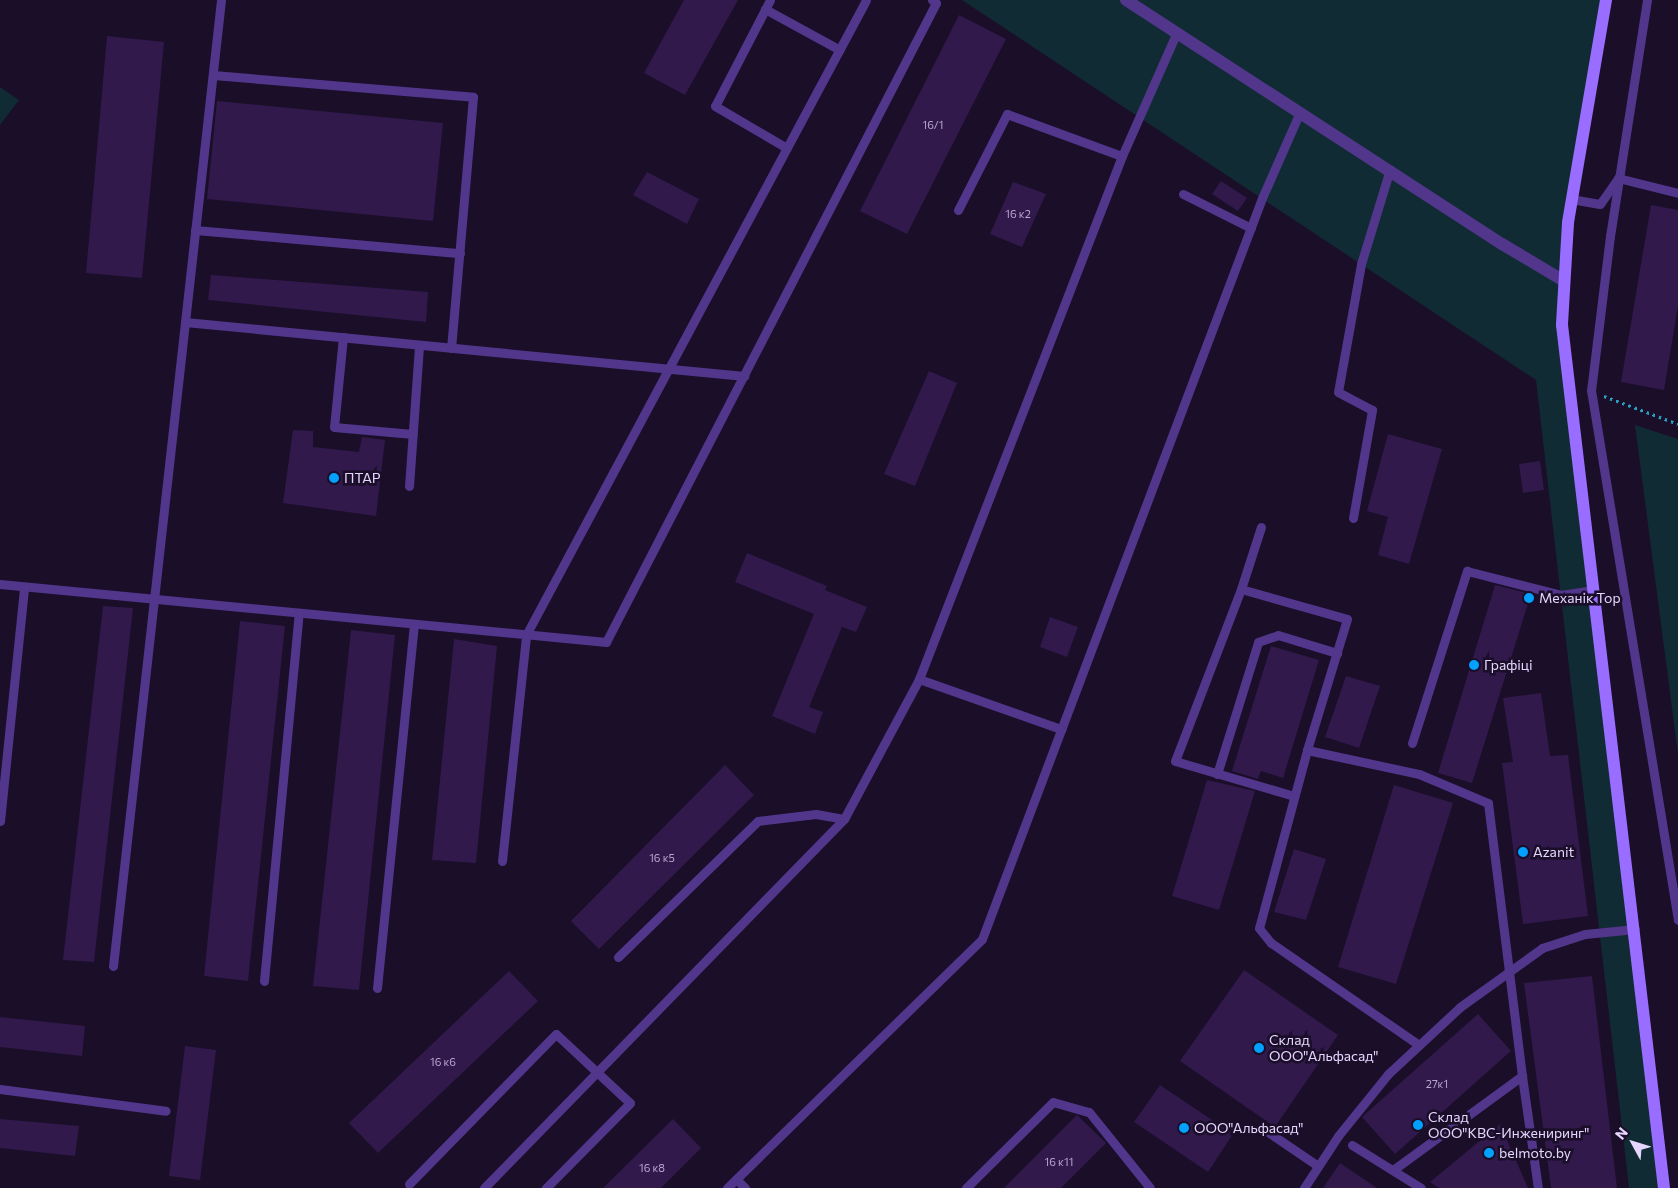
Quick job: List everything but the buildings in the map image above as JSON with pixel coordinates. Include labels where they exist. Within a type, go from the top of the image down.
[{"type":"main road","points":[[1606,0],[1571,199],[1564,281],[1564,365],[1664,1188]]},
{"type":"street","points":[[1126,0],[1564,281]]},
{"type":"lane","points":[[113,966],[221,0]]},
{"type":"lane","points":[[770,0],[715,106],[787,148]]},
{"type":"lane","points":[[502,860],[526,635],[866,0]]},
{"type":"lane","points":[[1647,0],[1618,178],[1591,390],[1678,920]]},
{"type":"lane","points":[[0,584],[606,642],[935,1]]},
{"type":"lane","points":[[765,9],[840,50]]},
{"type":"lane","points":[[484,1188],[844,819],[919,679],[1122,156],[1177,32]]},
{"type":"lane","points":[[213,75],[473,97],[451,348]]},
{"type":"lane","points":[[727,1188],[982,939],[1251,228],[1300,112]]},
{"type":"lane","points":[[958,210],[1007,114],[1122,156]]},
{"type":"lane","points":[[1353,518],[1372,410],[1338,392],[1361,264],[1390,170]]},
{"type":"lane","points":[[1571,199],[1600,204],[1618,178]]},
{"type":"lane","points":[[1618,178],[1678,193]]},
{"type":"lane","points":[[1183,194],[1251,228]]},
{"type":"lane","points":[[195,230],[460,253]]},
{"type":"lane","points":[[185,322],[744,376]]},
{"type":"lane","points":[[343,337],[334,427],[412,434]]},
{"type":"lane","points":[[408,486],[420,344]]},
{"type":"lane","points":[[1261,527],[1241,589],[1175,761],[1294,796]]},
{"type":"lane","points":[[1412,743],[1467,571],[1561,595],[1592,590]]},
{"type":"lane","points":[[0,821],[24,587]]},
{"type":"lane","points":[[1241,589],[1347,619],[1307,750],[1259,928],[1271,943],[1419,1046]]},
{"type":"lane","points":[[264,981],[299,613]]},
{"type":"lane","points":[[378,988],[414,624]]},
{"type":"lane","points":[[1217,774],[1258,642],[1278,635],[1337,652]]},
{"type":"lane","points":[[919,679],[1061,729]]},
{"type":"lane","points":[[1307,750],[1419,774],[1488,803],[1538,1188]]},
{"type":"lane","points":[[618,957],[758,821],[816,814],[844,819]]},
{"type":"lane","points":[[1304,1188],[1338,1136],[1382,1082],[1460,1007],[1542,948],[1585,934],[1634,929]]},
{"type":"lane","points":[[409,1184],[556,1034],[598,1071],[630,1104],[546,1188]]},
{"type":"lane","points":[[1394,1170],[1522,1076]]},
{"type":"lane","points":[[0,1089],[166,1111]]},
{"type":"lane","points":[[966,1188],[1053,1102],[1090,1112],[1150,1188]]},
{"type":"lane","points":[[1268,1132],[1318,1166]]},
{"type":"lane","points":[[1352,1145],[1420,1188]]},
{"type":"lane","points":[[736,1179],[745,1188]]},
{"type":"path","points":[[1591,390],[1678,424]]},
{"type":"shaded area","points":[[962,0],[1606,0],[1593,67],[1562,325],[1664,1188],[1629,1188],[1536,380]]},
{"type":"shaded area","points":[[0,87],[19,100],[0,125]]},
{"type":"shaded area","points":[[1635,425],[1678,439],[1678,754]]},
{"type":"place","name":"ПТАР","points":[[334,478]]},
{"type":"place","name":"Механік Тор","points":[[1529,598]]},
{"type":"place","name":"Графіці","points":[[1474,665]]},
{"type":"place","name":"Azanit","points":[[1523,852]]},
{"type":"place","name":"Склад ООО\"Альфасад\"","points":[[1259,1048]]},
{"type":"place","name":"Склад ООО\"КВС-Инжениринг\"","points":[[1418,1125]]},
{"type":"place","name":"ООО\"Альфасад\"","points":[[1184,1128]]},
{"type":"place","name":"belmoto.by","points":[[1489,1153]]}]
